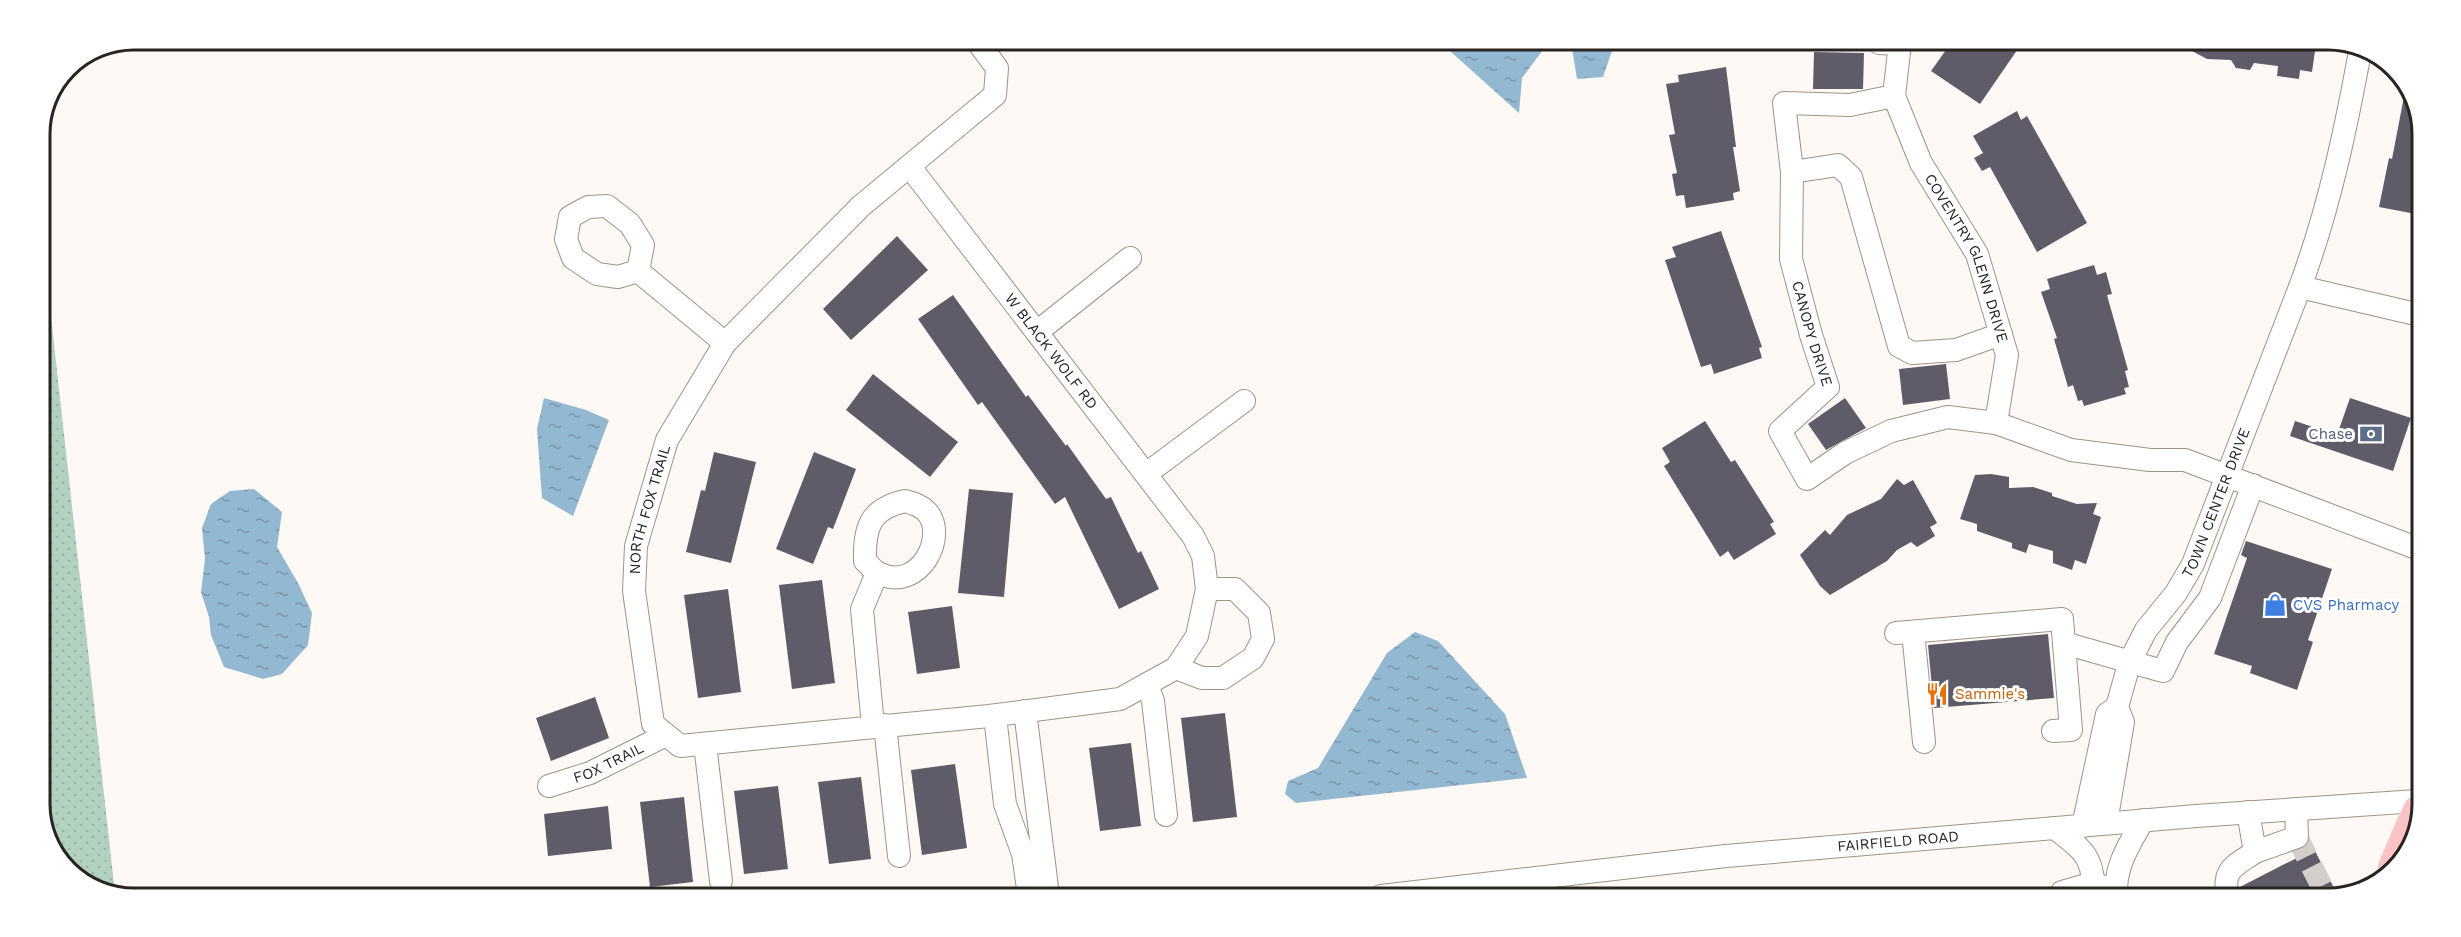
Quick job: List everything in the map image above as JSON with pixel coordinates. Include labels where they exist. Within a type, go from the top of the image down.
[{"type":"street","name":"NORTH FOX TRAIL","points":[[666,735],[653,724],[634,591],[636,546],[667,440],[725,343],[861,206],[995,95],[997,68],[984,50]]},
{"type":"street","points":[[1893,50],[1893,96]]},
{"type":"street","name":"TOWN CENTER DRIVE","points":[[2106,824],[2123,722],[2117,707],[2130,661],[2146,630],[2185,579],[2300,287],[2333,183],[2359,56]]},
{"type":"street","name":"CANOPY DRIVE","points":[[1893,96],[1850,105],[1784,103],[1792,172],[1791,259],[1828,387],[1780,431],[1807,479],[1845,453],[1892,431],[1948,417],[1996,423]]},
{"type":"street","name":"COVENTRY GLENN DRIVE","points":[[1893,96],[1921,162],[1977,254],[2007,355],[1996,423]]},
{"type":"street","points":[[1792,172],[1838,165],[1851,177],[1899,346],[1912,353],[1956,350],[2001,334]]},
{"type":"street","name":"W BLACK WOLF RD","points":[[910,166],[1193,536],[1203,556],[1207,589],[1197,636],[1176,668]]},
{"type":"street","points":[[1037,332],[1130,258]]},
{"type":"street","points":[[638,271],[725,343]]},
{"type":"street","points":[[2300,287],[2411,313]]},
{"type":"street","points":[[1146,474],[1244,401]]},
{"type":"street","points":[[1996,423],[2071,450],[2150,460],[2185,460],[2412,546]]},
{"type":"street","points":[[2064,643],[2161,671],[2177,642],[2210,598],[2253,485]]},
{"type":"street","points":[[877,573],[862,609],[899,856]]},
{"type":"street","points":[[666,735],[680,746],[995,716],[1120,699],[1176,668],[1202,678],[1224,678],[1252,658],[1263,639],[1259,613],[1235,589],[1207,589]]},
{"type":"street","points":[[1924,742],[1905,632],[2062,619],[2071,730],[2053,731]]},
{"type":"street","points":[[1147,684],[1153,701],[1166,815]]},
{"type":"street","name":"TOWN CENTER DRIVE","points":[[2083,826],[2107,714],[2117,707]]},
{"type":"street","points":[[1032,710],[1047,888]]},
{"type":"street","points":[[995,716],[1005,804],[1023,854],[1028,888]]},
{"type":"street","name":"FOX TRAIL","points":[[549,786],[590,774],[666,735]]},
{"type":"street","points":[[705,744],[721,881]]},
{"type":"street","name":"FAIRFIELD ROAD","points":[[1493,888],[1726,856],[2143,820],[2412,801]]},
{"type":"street","points":[[2226,888],[2229,869],[2255,852],[2297,837],[2296,809]]},
{"type":"street","points":[[2248,812],[2255,852]]},
{"type":"street","points":[[2117,888],[2121,861],[2143,820]]},
{"type":"street","points":[[2055,828],[2081,849],[2093,867],[2093,884]]},
{"type":"street","points":[[2078,888],[2093,884],[2102,888]]},
{"type":"green space","points":[[50,308],[114,885],[91,876],[74,863],[61,846],[51,820]]},
{"type":"water","points":[[1449,50],[1543,50],[1522,78],[1519,113]]},
{"type":"water","points":[[1572,50],[1612,50],[1603,77],[1577,79]]},
{"type":"water","points":[[544,398],[586,410],[609,420],[573,516],[542,498],[537,429]]},
{"type":"water","points":[[254,489],[282,512],[277,547],[312,613],[308,645],[282,674],[263,679],[224,667],[211,635],[209,617],[201,592],[205,559],[202,528],[211,504],[230,491]]},
{"type":"water","points":[[1415,632],[1438,641],[1505,714],[1527,778],[1296,803],[1285,794],[1288,781],[1318,768],[1387,653]]},
{"type":"building","points":[[1946,50],[2017,50],[1980,104],[1931,71]]},
{"type":"building","points":[[2190,50],[2315,50],[2312,72],[2300,70],[2299,79],[2277,76],[2278,66],[2254,63],[2250,70],[2236,68],[2231,60],[2207,59]]},
{"type":"building","points":[[1814,52],[1864,53],[1863,89],[1813,89]]},
{"type":"building","points":[[1726,67],[1736,147],[1733,147],[1740,191],[1733,193],[1734,200],[1686,208],[1684,195],[1676,196],[1672,174],[1677,173],[1669,135],[1675,134],[1666,84],[1679,82],[1678,75]]},
{"type":"building","points":[[2404,99],[2411,128],[2411,213],[2379,207],[2389,158],[2392,159]]},
{"type":"building","points":[[2017,111],[2021,120],[2027,116],[2087,223],[2037,252],[1990,167],[1982,171],[1974,158],[1983,153],[1973,136]]},
{"type":"building","points":[[1721,231],[1762,347],[1759,348],[1762,358],[1714,374],[1711,364],[1701,367],[1665,260],[1676,257],[1672,247]]},
{"type":"building","points":[[897,236],[928,270],[851,340],[823,309]]},
{"type":"building","points":[[2094,265],[2097,275],[2106,272],[2112,294],[2107,295],[2128,370],[2125,371],[2129,387],[2124,388],[2126,394],[2084,406],[2082,400],[2078,401],[2073,385],[2068,387],[2054,339],[2057,338],[2041,292],[2050,289],[2047,279]]},
{"type":"building","points":[[953,295],[1026,397],[1028,395],[1066,446],[1067,444],[1106,499],[1111,497],[1138,553],[1141,551],[1159,589],[1119,609],[1065,497],[1055,504],[982,402],[978,405],[918,319]]},
{"type":"building","points":[[1946,364],[1950,399],[1903,405],[1899,369]]},
{"type":"building","points":[[873,374],[958,442],[930,477],[846,410]]},
{"type":"building","points":[[1845,398],[1866,428],[1826,450],[1808,424]]},
{"type":"building","name":"Chase","points":[[2350,398],[2411,418],[2393,471],[2290,436],[2295,421],[2337,435]]},
{"type":"building","points":[[1705,421],[1731,462],[1735,460],[1774,522],[1770,524],[1776,534],[1734,560],[1728,551],[1720,557],[1664,466],[1670,462],[1662,448]]},
{"type":"building","points":[[714,452],[756,462],[731,563],[686,552],[701,490],[705,491]]},
{"type":"building","points":[[814,452],[856,469],[833,529],[828,527],[813,564],[776,549]]},
{"type":"building","points":[[1991,474],[2009,477],[2009,488],[2033,487],[2077,504],[2097,503],[2093,514],[2101,517],[2086,564],[2075,560],[2072,570],[2053,563],[2053,551],[2029,544],[2026,553],[2012,548],[2012,543],[1977,531],[1977,524],[1960,519],[1975,475]]},
{"type":"building","points":[[1897,479],[1904,485],[1913,480],[1937,523],[1930,527],[1935,536],[1917,547],[1911,542],[1897,550],[1887,561],[1830,595],[1820,586],[1800,555],[1825,530],[1830,535],[1847,515],[1881,499]]},
{"type":"building","points":[[969,489],[1013,493],[1004,597],[958,593]]},
{"type":"building","name":"CVS Pharmacy","points":[[2246,541],[2332,569],[2308,640],[2313,642],[2297,690],[2250,673],[2252,666],[2214,654],[2247,558],[2241,555]]},
{"type":"building","points":[[822,580],[835,683],[792,689],[779,585]]},
{"type":"building","points":[[728,589],[741,692],[698,698],[684,595]]},
{"type":"building","points":[[952,606],[960,668],[917,674],[908,612]]},
{"type":"building","points":[[2048,634],[2054,698],[1934,708],[1928,645]]},
{"type":"building","points":[[595,697],[609,738],[551,761],[536,718]]},
{"type":"building","points":[[1225,713],[1237,817],[1193,822],[1181,718]]},
{"type":"building","points":[[1131,743],[1141,826],[1100,831],[1089,748]]},
{"type":"building","points":[[955,764],[967,848],[922,855],[911,770]]},
{"type":"building","points":[[861,777],[871,859],[829,864],[818,782]]},
{"type":"building","points":[[778,786],[788,869],[744,874],[734,791]]},
{"type":"building","points":[[684,797],[693,882],[650,887],[640,802]]},
{"type":"building","points":[[608,806],[612,849],[548,856],[544,814]]},
{"type":"building","points":[[2314,849],[2333,886],[2319,888],[2240,887]]},
{"type":"tunnel","points":[[2297,837],[2322,888]]},
{"type":"place","name":"Chase","points":[[2371,434]]},
{"type":"place","name":"CVS Pharmacy","points":[[2275,605]]},
{"type":"place","name":"Sammie's","points":[[1937,694]]}]
